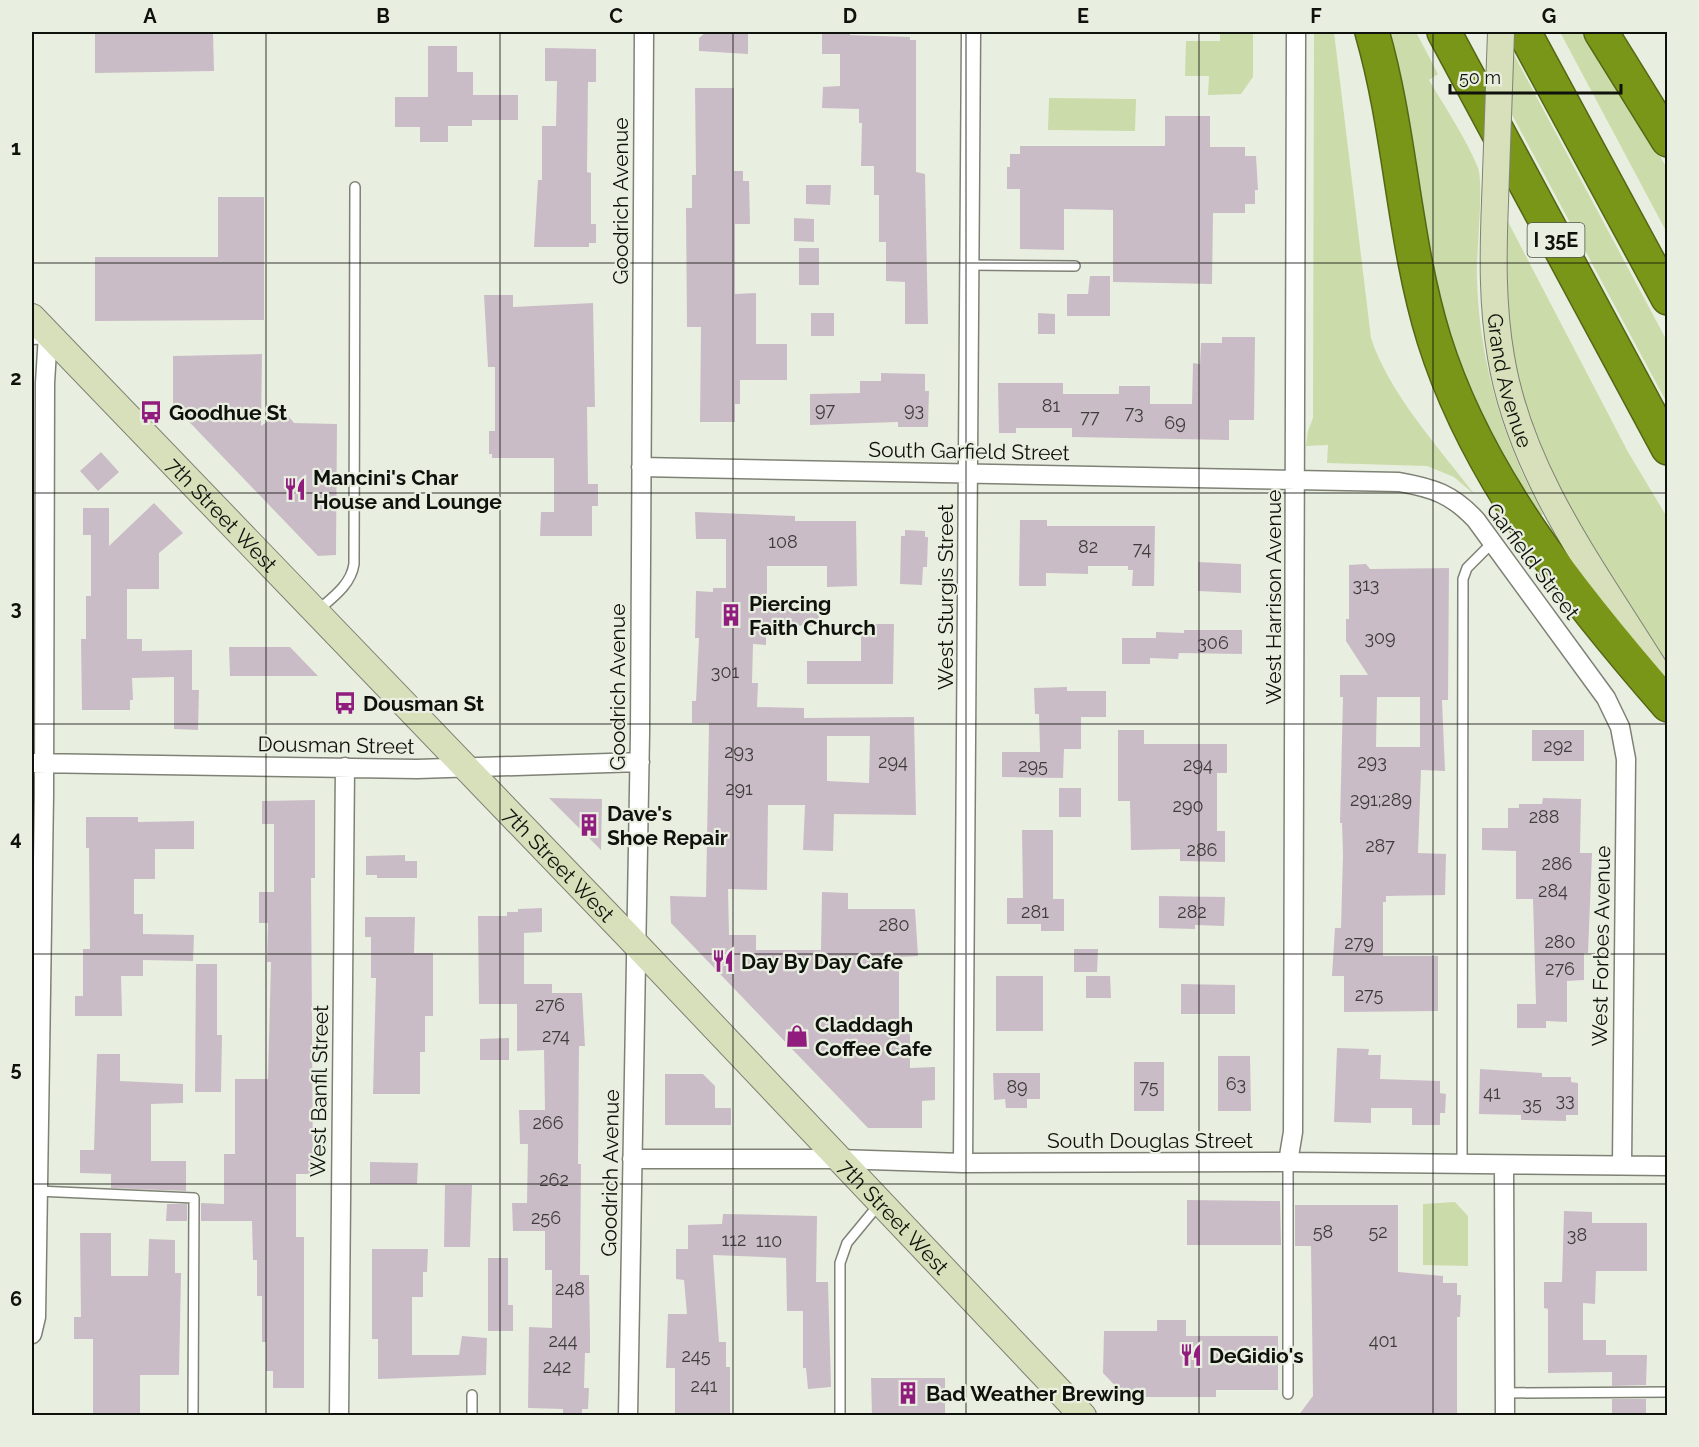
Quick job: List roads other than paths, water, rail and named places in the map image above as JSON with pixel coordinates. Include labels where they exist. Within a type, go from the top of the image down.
[{"type":"highway","points":[[1372,32],[1385,82],[1426,306],[1437,348],[1462,413],[1506,495],[1608,636],[1668,705]]},
{"type":"highway","name":"I 35E","points":[[1444,32],[1668,448]]},
{"type":"highway","points":[[1524,32],[1668,298]]},
{"type":"highway","points":[[1601,32],[1668,140]]},
{"type":"main road","name":"Grand Avenue","points":[[1501,32],[1495,202],[1495,310],[1501,358],[1520,429],[1556,510],[1668,689]]},
{"type":"main road","name":"7th Street West","points":[[37,329],[316,612],[635,943],[880,1203],[1064,1406],[1083,1416]]},
{"type":"street","name":"Goodrich Avenue","points":[[628,1416],[640,762],[644,32]]},
{"type":"street","name":"West Sturgis Street","points":[[963,1163],[971,32]]},
{"type":"street","name":"West Harrison Avenue","points":[[1288,1162],[1293,1132],[1296,32]]},
{"type":"street","points":[[32,1334],[36,1317],[38,1191],[37,763],[45,383],[37,329]]},
{"type":"street","name":"South Garfield Street","points":[[641,467],[1296,481]]},
{"type":"street","name":"Garfield Street","points":[[1296,481],[1399,482],[1441,492],[1460,502],[1606,698],[1620,727]]},
{"type":"street","name":"West Forbes Avenue","points":[[1620,727],[1626,759],[1622,1166]]},
{"type":"street","name":"Dousman Street","points":[[37,763],[466,767],[640,762]]},
{"type":"street","name":"West Banfil Street","points":[[339,1416],[345,767]]},
{"type":"street","name":"South Douglas Street","points":[[632,1159],[1668,1166]]},
{"type":"street","points":[[1504,1165],[1505,1416]]},
{"type":"lane","points":[[316,612],[343,588],[354,564],[355,186]]},
{"type":"lane","points":[[969,266],[1075,266]]},
{"type":"lane","points":[[1462,1164],[1463,579],[1467,568],[1492,543]]},
{"type":"lane","points":[[1288,1162],[1288,1394]]},
{"type":"lane","points":[[38,1191],[194,1197],[193,1416]]},
{"type":"lane","points":[[840,1416],[840,1263],[847,1243],[880,1203]]},
{"type":"lane","points":[[1505,1393],[1668,1392]]},
{"type":"lane","points":[[472,1395],[472,1416]]},
{"type":"place","name":"Goodhue St","points":[[151,412]]},
{"type":"place","name":"Mancini's Char House and Lounge","points":[[295,489]]},
{"type":"place","name":"Piercing Faith Church","points":[[731,615]]},
{"type":"place","name":"Dousman St","points":[[345,703]]},
{"type":"place","name":"Dave's Shoe Repair","points":[[589,825]]},
{"type":"place","name":"Day By Day Cafe","points":[[723,961]]},
{"type":"place","name":"Claddagh Coffee Cafe","points":[[797,1036]]},
{"type":"place","name":"DeGidio's","points":[[1191,1355]]},
{"type":"place","name":"Bad Weather Brewing","points":[[908,1393]]}]
